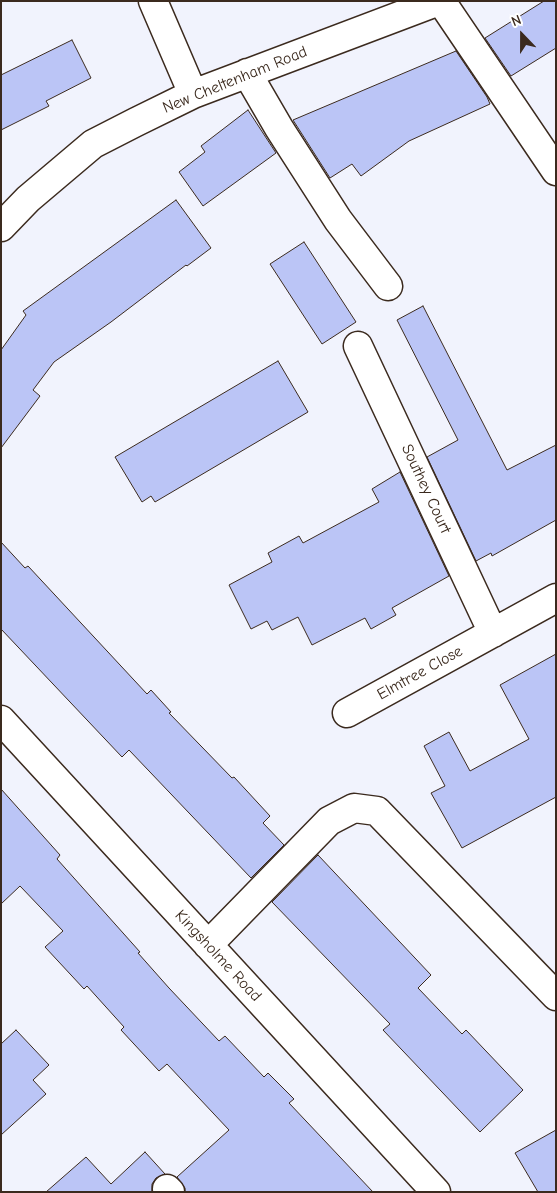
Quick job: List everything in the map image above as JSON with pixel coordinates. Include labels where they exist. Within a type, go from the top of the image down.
[{"type":"street","points":[[153,1],[193,94]]},
{"type":"street","points":[[440,1],[556,171]]},
{"type":"street","name":"New Cheltenham Road","points":[[1,227],[28,199],[93,144],[193,94],[440,1]]},
{"type":"street","points":[[247,73],[279,128],[338,220],[388,286]]},
{"type":"street","name":"Southey Court","points":[[358,346],[493,633]]},
{"type":"street","name":"Elmtree Close","points":[[347,713],[556,598]]},
{"type":"street","name":"Kingsholme Road","points":[[1,720],[436,1192]]},
{"type":"street","points":[[208,945],[329,821],[354,808],[378,811],[556,996]]},
{"type":"building","points":[[544,1],[556,1],[556,48],[511,76],[485,38]]},
{"type":"building","points":[[72,40],[91,78],[46,101],[49,106],[1,130],[1,75]]},
{"type":"building","points":[[456,51],[490,104],[409,141],[361,176],[352,164],[330,178],[293,120]]},
{"type":"building","points":[[248,110],[276,153],[203,206],[179,172],[205,152],[201,146]]},
{"type":"building","points":[[176,200],[211,248],[54,362],[33,390],[40,396],[1,448],[1,350],[26,315],[23,311]]},
{"type":"building","points":[[304,242],[356,322],[322,344],[270,264]]},
{"type":"building","points":[[423,306],[507,470],[556,445],[556,520],[492,556],[491,553],[476,561],[427,457],[458,440],[397,320]]},
{"type":"building","points":[[278,361],[308,412],[155,502],[151,496],[142,502],[115,457]]},
{"type":"building","points":[[400,472],[449,576],[392,608],[396,615],[371,629],[365,618],[312,645],[298,617],[272,630],[267,621],[251,629],[229,585],[272,562],[268,553],[299,536],[303,543],[379,502],[372,489]]},
{"type":"building","points":[[1,542],[25,568],[28,566],[147,694],[151,690],[171,712],[169,713],[232,778],[234,777],[270,816],[263,823],[284,845],[251,878],[129,750],[122,757],[1,629]]},
{"type":"building","points":[[556,654],[556,797],[462,848],[431,793],[445,786],[424,746],[449,732],[470,771],[529,739],[500,685]]},
{"type":"building","points":[[1,789],[60,855],[57,859],[140,952],[138,953],[169,988],[219,1041],[225,1036],[264,1077],[268,1073],[294,1099],[289,1103],[373,1192],[185,1192],[185,1188],[177,1177],[229,1130],[167,1064],[159,1071],[121,1030],[124,1027],[87,986],[84,989],[45,947],[63,931],[20,886],[1,904]]},
{"type":"building","points":[[318,855],[431,975],[418,988],[462,1034],[466,1030],[523,1090],[480,1132],[383,1030],[390,1024],[272,902]]},
{"type":"building","points":[[16,1030],[49,1065],[33,1080],[46,1094],[1,1135],[1,1044]]},
{"type":"building","points":[[556,1130],[556,1192],[538,1192],[515,1153]]},
{"type":"building","points":[[145,1152],[165,1174],[156,1178],[152,1184],[152,1192],[46,1192],[86,1157],[111,1184]]}]
